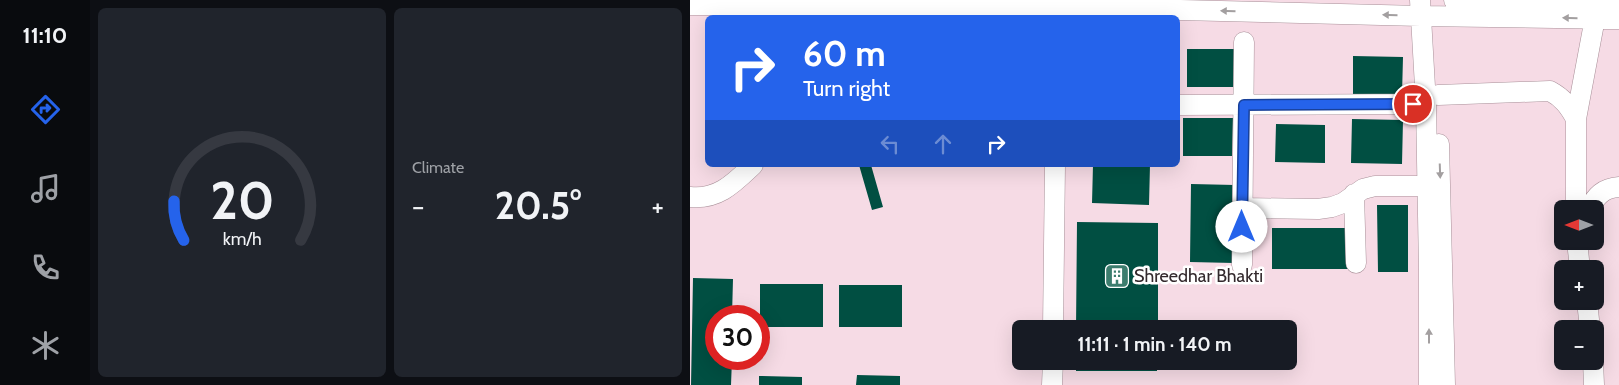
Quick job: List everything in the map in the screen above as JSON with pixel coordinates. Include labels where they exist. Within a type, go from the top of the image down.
[{"type":"street","points":[[1454,0],[1619,3]]},
{"type":"street","points":[[690,5],[995,3],[1058,12],[1428,8],[1619,18]]},
{"type":"street","points":[[1428,8],[1432,99],[1444,269],[1445,385]]},
{"type":"street","points":[[1576,200],[1576,119],[1595,18]]},
{"type":"street","points":[[1242,265],[1244,42]]},
{"type":"street","points":[[1180,105],[1244,105],[1432,99],[1550,91],[1568,104],[1576,119]]},
{"type":"street","points":[[1429,385],[1429,270],[1426,186],[1432,99]]},
{"type":"street","points":[[690,197],[710,197],[724,191],[751,167]]},
{"type":"street","points":[[1053,320],[1055,167]]},
{"type":"street","points":[[1243,208],[1332,207],[1343,203],[1363,189],[1375,186],[1426,186]]},
{"type":"street","points":[[1593,200],[1604,190],[1619,187]]},
{"type":"street","points":[[1354,194],[1356,263]]},
{"type":"street","points":[[1052,385],[1053,370]]},
{"type":"street","points":[[1593,370],[1594,385]]},
{"type":"building","points":[[1187,49],[1236,49],[1236,87],[1187,87]]},
{"type":"building","points":[[1353,56],[1403,57],[1402,95],[1353,94]]},
{"type":"building","points":[[1183,118],[1233,118],[1232,156],[1183,156]]},
{"type":"building","points":[[1352,119],[1403,120],[1402,164],[1351,163]]},
{"type":"building","points":[[1276,124],[1325,125],[1325,163],[1275,162]]},
{"type":"building","points":[[860,167],[872,167],[883,207],[872,210]]},
{"type":"building","points":[[1093,167],[1150,167],[1149,205],[1092,203]]},
{"type":"building","points":[[1191,184],[1235,185],[1234,263],[1190,262]]},
{"type":"building","points":[[1377,205],[1408,205],[1408,272],[1378,272]]},
{"type":"building","name":"Shreedhar Bhakti","points":[[1077,222],[1158,223],[1158,320],[1076,320]]},
{"type":"building","points":[[1272,228],[1349,228],[1349,269],[1272,269]]},
{"type":"building","points":[[693,278],[733,279],[732,305],[705,305],[705,370],[732,370],[731,385],[691,385]]},
{"type":"building","points":[[760,284],[823,284],[823,327],[770,327],[770,305],[760,305]]},
{"type":"building","points":[[839,285],[902,285],[902,327],[839,327]]},
{"type":"building","points":[[1076,370],[1157,370],[1157,371]]},
{"type":"building","points":[[857,375],[900,376],[900,385],[856,385]]},
{"type":"building","points":[[759,376],[802,377],[802,385],[759,385]]},
{"type":"place","name":"Shreedhar Bhakti","points":[[1117,276]]},
{"type":"route","points":[[1242,227],[1244,105],[1413,104]]}]
